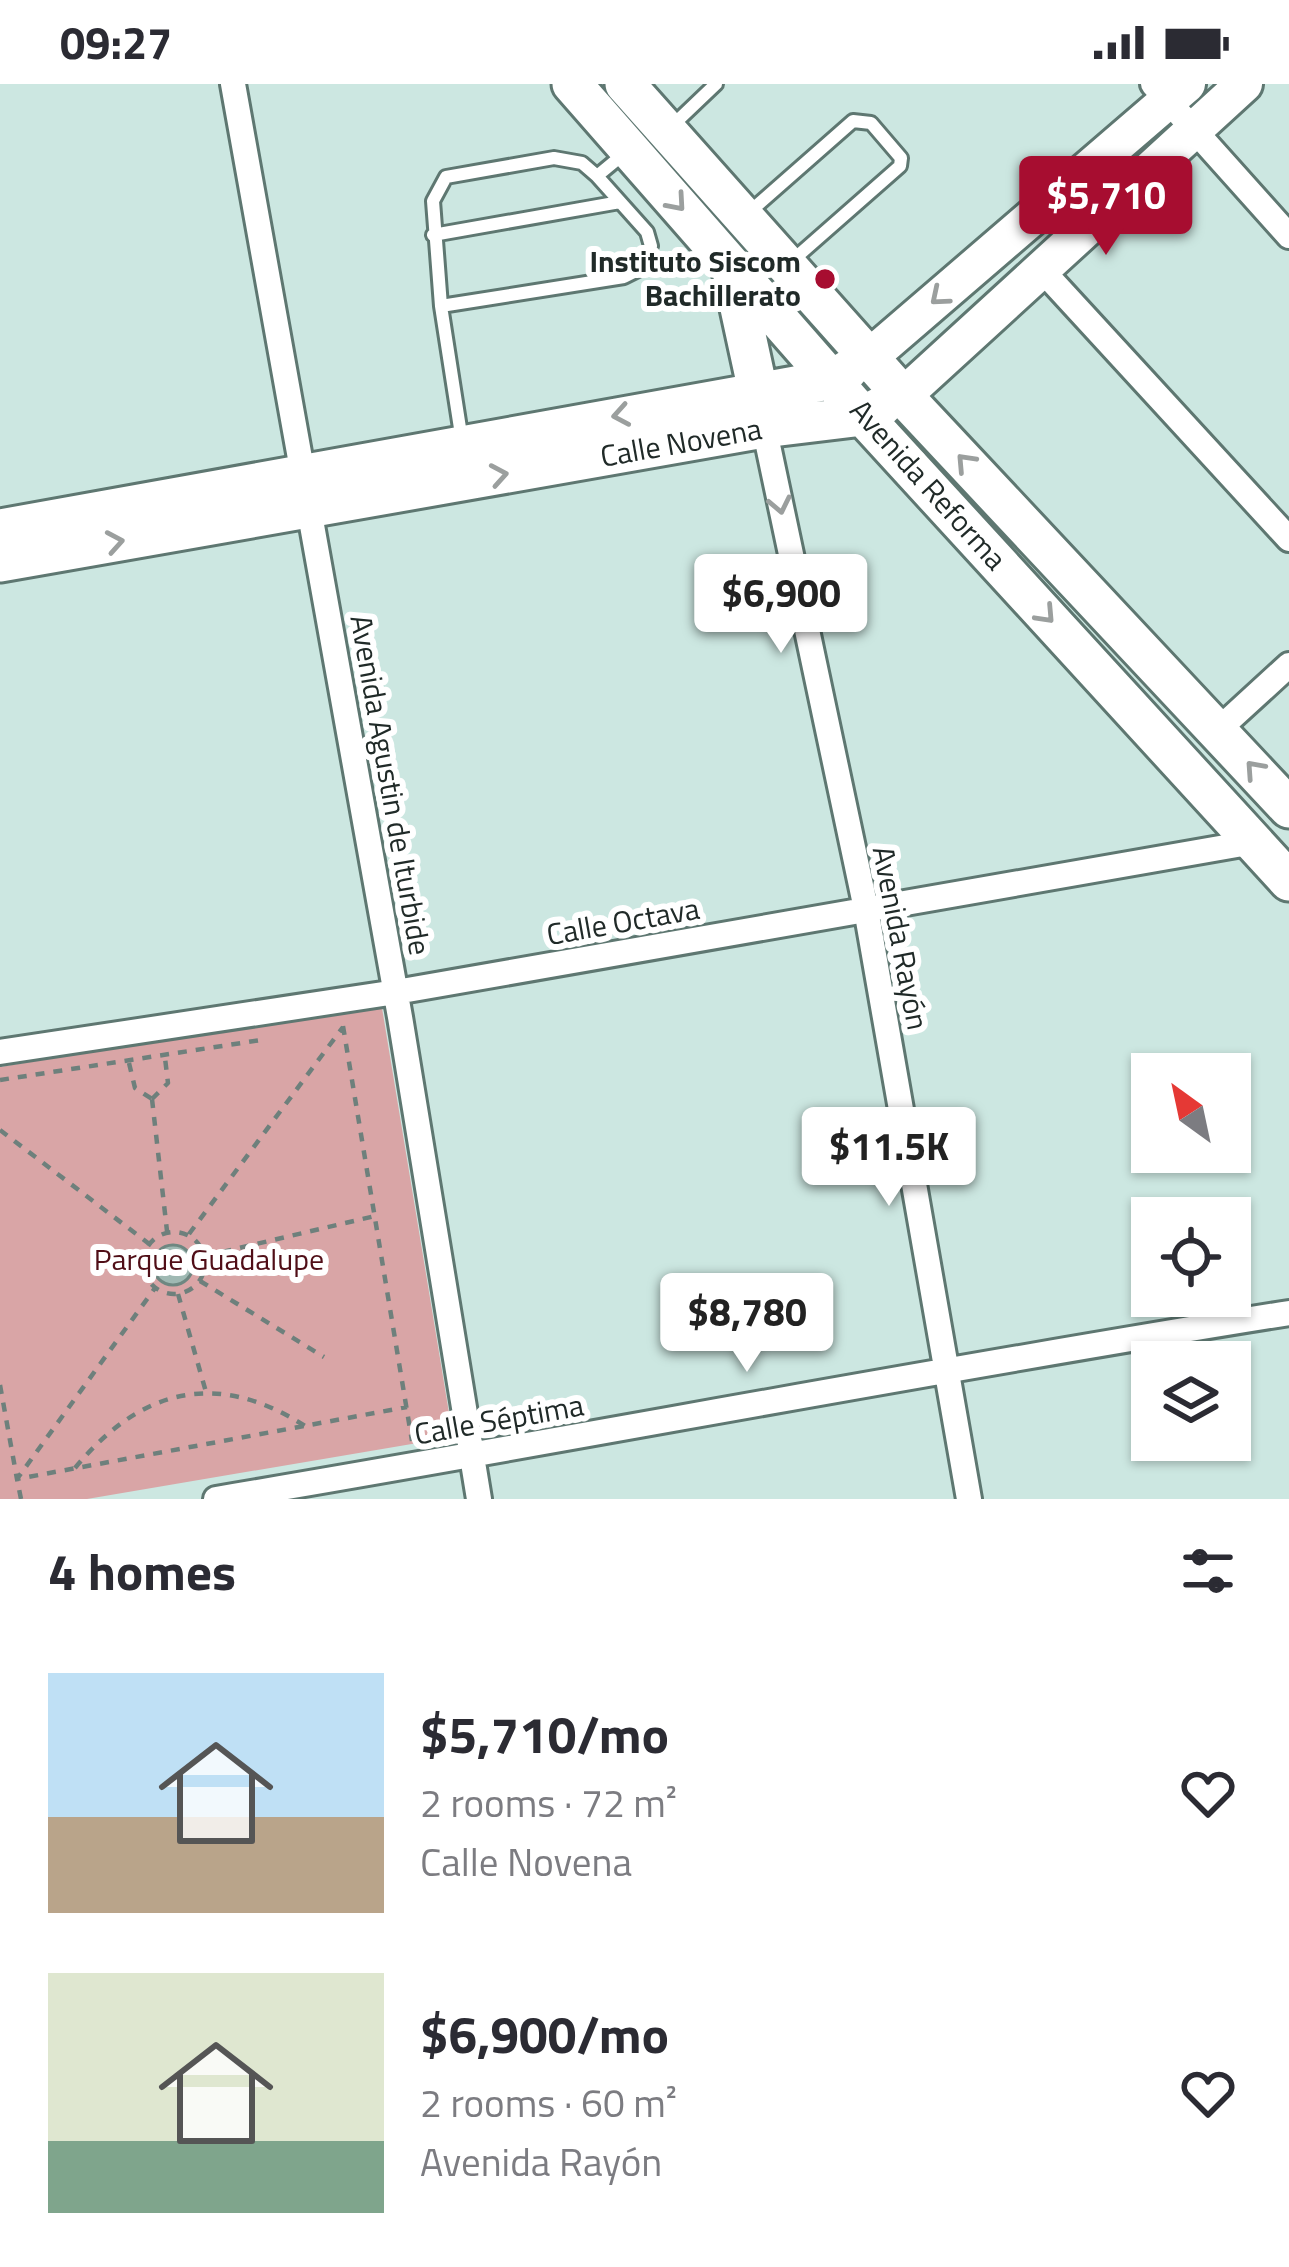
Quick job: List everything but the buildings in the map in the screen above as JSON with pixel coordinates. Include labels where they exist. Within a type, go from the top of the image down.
[{"type":"main road","name":"Avenida Reforma","points":[[572,84],[863,416],[1289,881]]},
{"type":"main road","name":"Avenida Reforma","points":[[629,85],[903,396],[1289,808]]},
{"type":"main road","points":[[731,266],[761,409]]},
{"type":"main road","name":"Calle Novena","points":[[0,562],[308,491],[761,409],[834,379],[871,356]]},
{"type":"main road","name":"Calle Novena","points":[[0,529],[308,491],[462,443],[761,409],[863,416],[903,396]]},
{"type":"street","name":"Avenida Agustin de Iturbide","points":[[232,84],[396,992],[479,1499]]},
{"type":"street","name":"Calle Novena","points":[[903,396],[1244,84]]},
{"type":"street","name":"Calle Novena","points":[[871,356],[1169,90]]},
{"type":"street","points":[[1169,90],[1194,130],[1289,236]]},
{"type":"street","points":[[1041,268],[1289,539]]},
{"type":"street","name":"Avenida Rayón","points":[[761,409],[866,909],[969,1499]]},
{"type":"street","points":[[1218,730],[1289,665]]},
{"type":"street","name":"Calle Octava","points":[[0,1052],[396,992],[1254,842]]},
{"type":"street","name":"Calle Séptima","points":[[216,1499],[472,1458],[948,1367],[1289,1313]]},
{"type":"lane","points":[[668,130],[716,84]]},
{"type":"lane","points":[[745,216],[853,121],[871,123],[901,158],[900,166],[788,264]]},
{"type":"lane","points":[[597,176],[630,149]]},
{"type":"lane","points":[[441,306],[624,277],[638,270],[651,246],[647,232],[582,163],[554,158],[463,171],[439,186],[433,201],[434,235],[441,306],[462,443]]},
{"type":"lane","points":[[434,235],[620,202]]},
{"type":"path","points":[[321,1030],[344,1026]]},
{"type":"path","points":[[344,1026],[416,1465]]},
{"type":"path","points":[[188,1234],[344,1026]]},
{"type":"path","points":[[0,1081],[277,1038]]},
{"type":"path","points":[[152,1099],[168,1083],[164,1057]]},
{"type":"path","points":[[129,1063],[135,1088],[152,1099]]},
{"type":"path","points":[[152,1099],[167,1232]]},
{"type":"path","points":[[0,1130],[149,1244]]},
{"type":"path","points":[[205,1256],[375,1216]]},
{"type":"path","points":[[167,1232],[188,1234],[205,1256],[200,1281],[178,1294],[155,1288],[144,1272],[149,1244],[167,1232]]},
{"type":"path","points":[[200,1281],[324,1357]]},
{"type":"path","points":[[17,1479],[155,1288]]},
{"type":"path","points":[[178,1294],[206,1393]]},
{"type":"path","points":[[0,1385],[21,1499]]},
{"type":"path","points":[[75,1468],[130,1414],[180,1395],[206,1393],[269,1406],[304,1426]]},
{"type":"path","points":[[17,1479],[406,1407]]},
{"type":"green space","name":"Parque Guadalupe","points":[[381,1002],[453,1437],[87,1499],[0,1499],[0,1067]]},
{"type":"place","name":"Instituto Siscom Bachillerato","points":[[825,279]]}]
